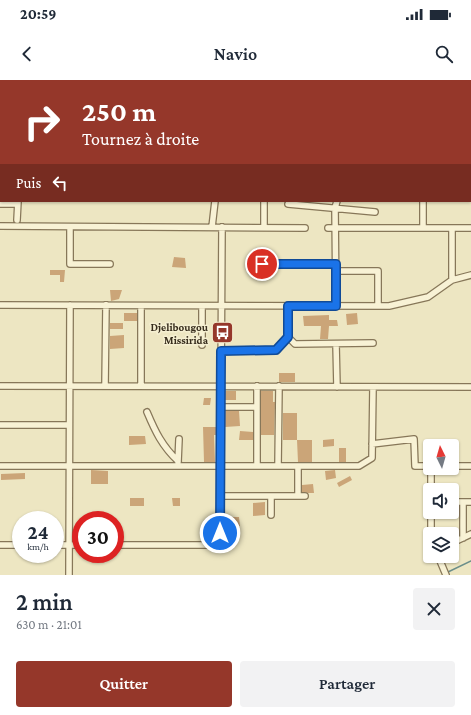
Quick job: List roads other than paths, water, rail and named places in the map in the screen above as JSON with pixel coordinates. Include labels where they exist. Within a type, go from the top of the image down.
[{"type":"street","points":[[212,227],[215,202]]},
{"type":"street","points":[[264,202],[264,227]]},
{"type":"street","points":[[336,202],[336,306]]},
{"type":"street","points":[[423,202],[423,228]]},
{"type":"street","points":[[0,204],[18,203],[17,220]]},
{"type":"street","points":[[288,204],[376,212]]},
{"type":"street","points":[[0,226],[305,228]]},
{"type":"street","points":[[70,227],[70,264],[110,264]]},
{"type":"street","points":[[124,545],[220,545],[222,227]]},
{"type":"street","points":[[328,228],[471,228]]},
{"type":"street","points":[[452,228],[452,280]]},
{"type":"street","points":[[262,264],[336,264]]},
{"type":"street","points":[[336,271],[378,271],[378,306]]},
{"type":"street","points":[[0,305],[389,306],[428,297],[452,280],[471,275]]},
{"type":"street","points":[[69,575],[70,305]]},
{"type":"street","points":[[105,386],[106,306]]},
{"type":"street","points":[[141,306],[141,386]]},
{"type":"street","points":[[202,306],[202,345]]},
{"type":"street","points":[[221,351],[276,350],[288,337],[288,306]]},
{"type":"street","points":[[288,337],[295,344],[373,343]]},
{"type":"street","points":[[336,344],[336,386]]},
{"type":"street","points":[[0,386],[471,387]]},
{"type":"street","points":[[257,386],[257,466]]},
{"type":"street","points":[[278,386],[278,466]]},
{"type":"street","points":[[0,466],[178,463],[221,466],[359,466],[372,458],[373,387]]},
{"type":"street","points":[[221,407],[257,407]]},
{"type":"street","points":[[147,412],[157,435],[178,463]]},
{"type":"street","points":[[0,425],[69,425]]},
{"type":"street","points":[[178,463],[179,439]]},
{"type":"street","points":[[372,444],[414,439],[415,466],[423,467]]},
{"type":"street","points":[[221,496],[301,496],[298,466]]},
{"type":"street","points":[[459,466],[471,466]]},
{"type":"street","points":[[271,496],[271,515]]},
{"type":"street","points":[[459,502],[471,502]]},
{"type":"street","points":[[463,502],[463,538]]},
{"type":"street","points":[[459,540],[471,534]]},
{"type":"street","points":[[0,545],[12,545]]},
{"type":"street","points":[[64,545],[69,545]]},
{"type":"street","points":[[441,563],[446,575]]},
{"type":"waterway","points":[[448,572],[471,561]]},
{"type":"place","name":"Djelibougou Missirida","points":[[223,333]]}]
